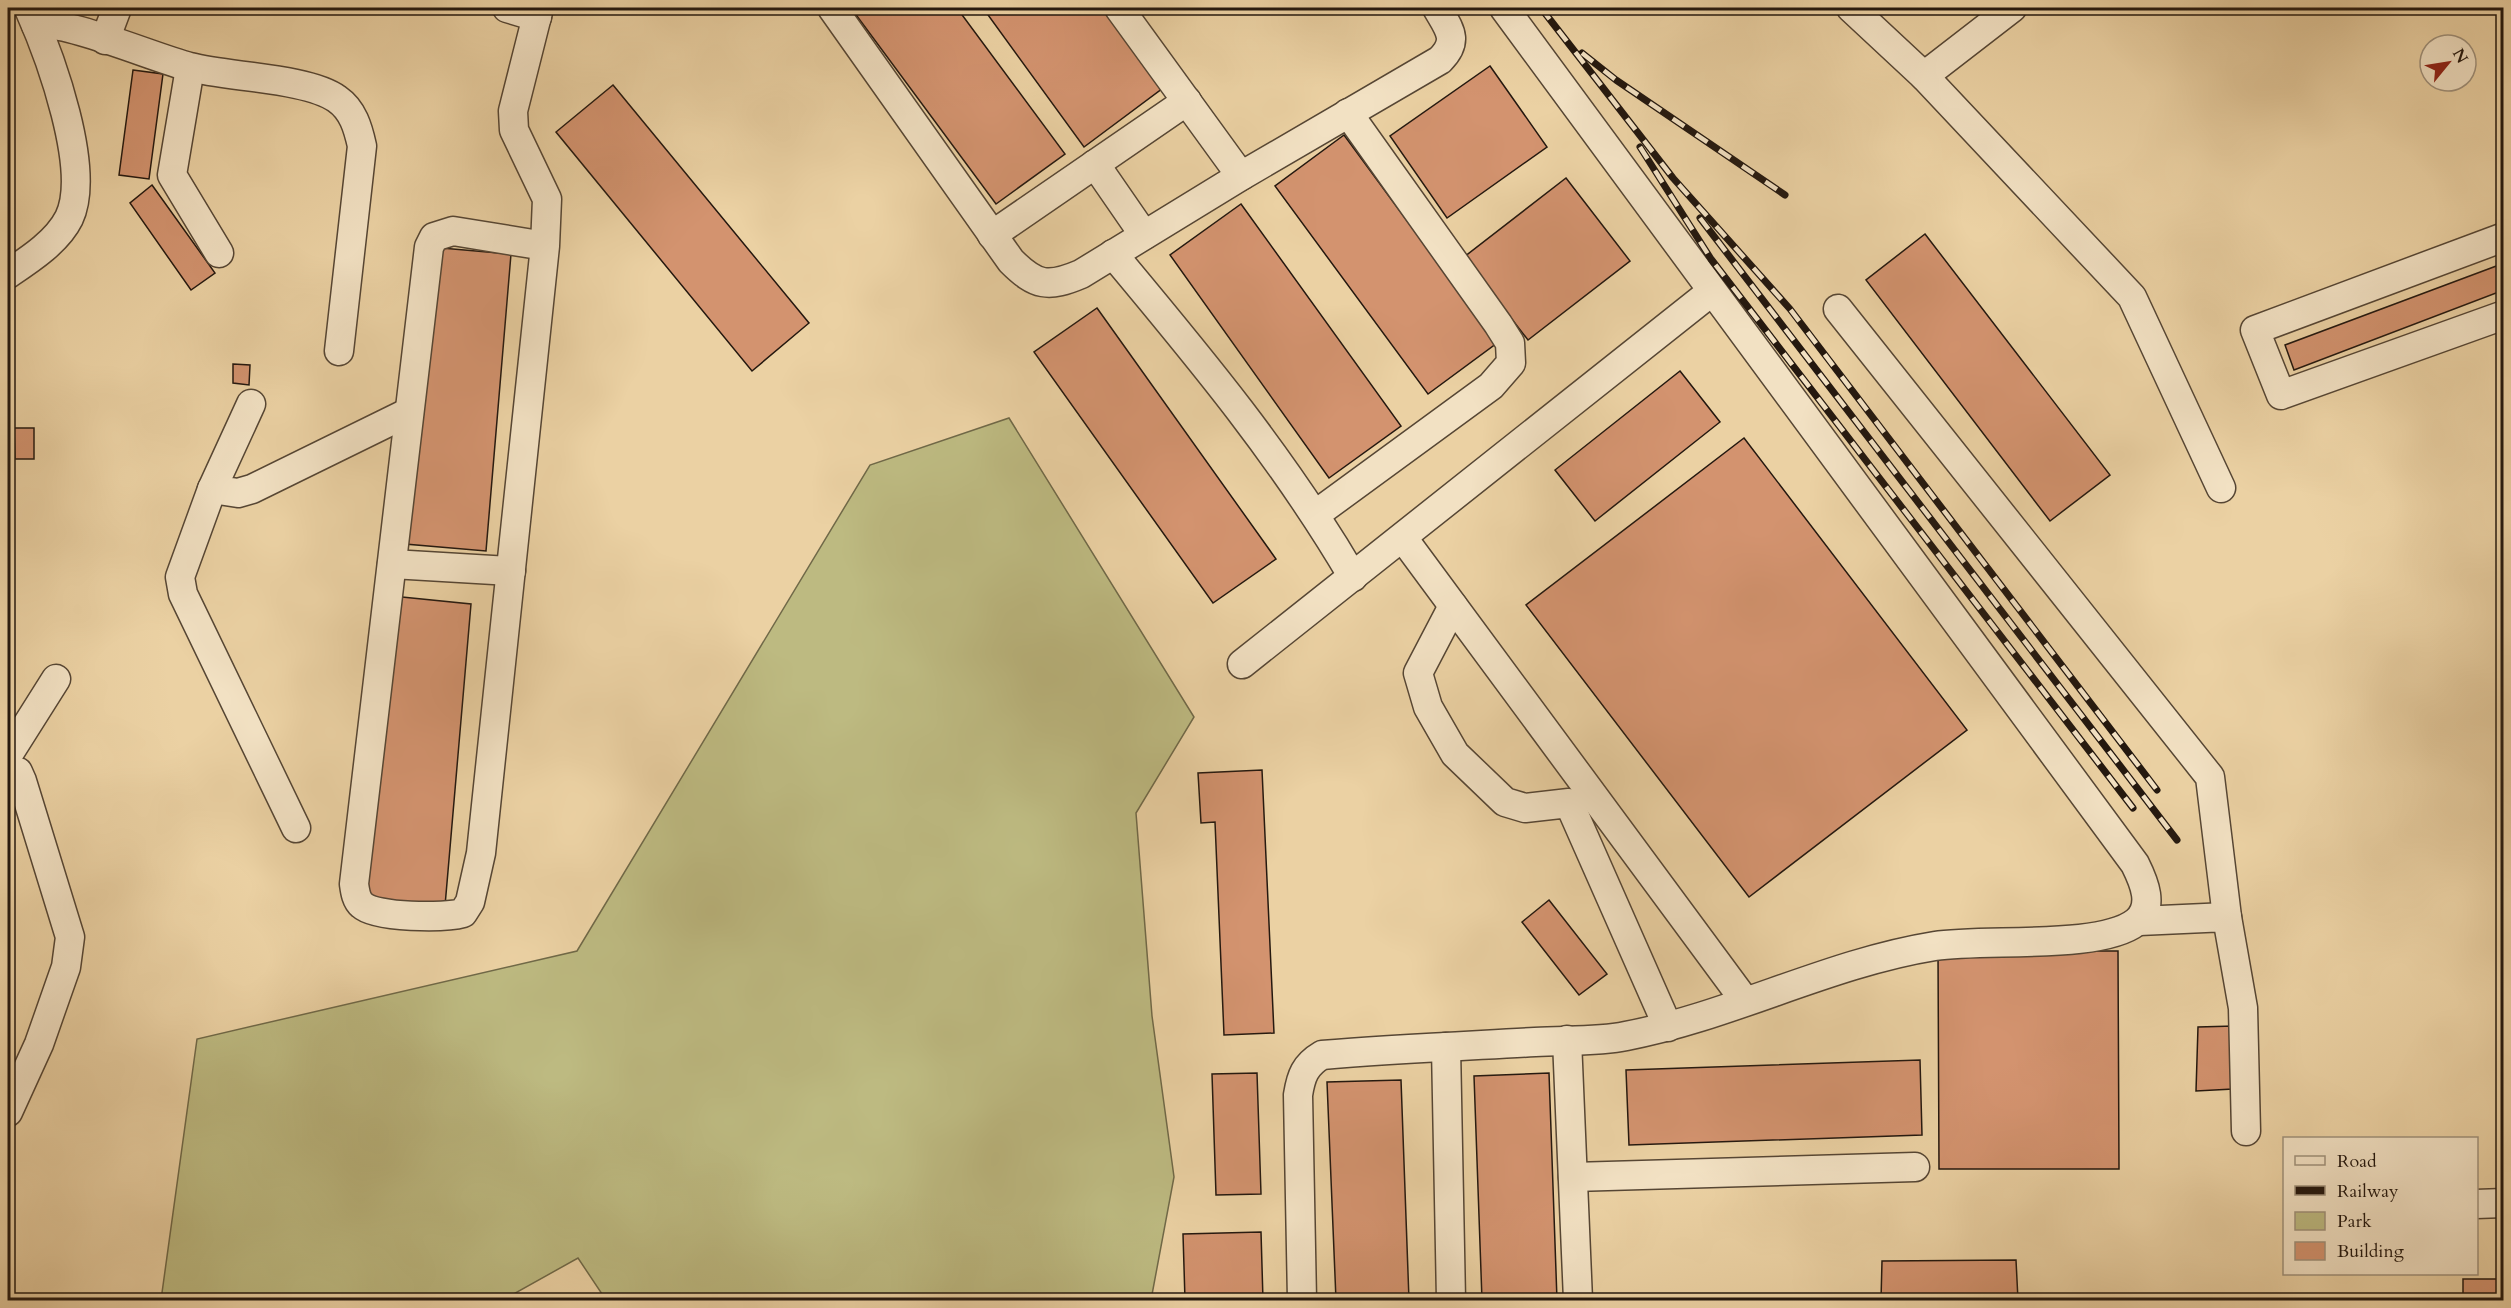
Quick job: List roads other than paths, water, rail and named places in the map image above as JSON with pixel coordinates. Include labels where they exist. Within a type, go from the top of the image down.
[{"type":"lane","points":[[105,40],[117,8]]},
{"type":"lane","points":[[507,8],[538,12],[513,111],[514,130],[547,199],[545,246],[481,853],[470,902],[463,913],[438,916],[373,911],[362,905],[356,895],[354,884],[429,247],[434,237],[453,231],[545,246]]},
{"type":"lane","points":[[832,8],[1011,261],[1028,278],[1046,284],[1062,282],[1081,274],[1241,176],[1440,60],[1449,51],[1452,41],[1449,28],[1437,8]]},
{"type":"lane","points":[[1119,8],[1241,176]]},
{"type":"lane","points":[[1504,8],[1711,292],[2136,864],[2145,885],[2147,903],[2139,921]]},
{"type":"lane","points":[[1851,8],[1924,76],[2132,297],[2221,488]]},
{"type":"lane","points":[[1924,76],[2012,8]]},
{"type":"lane","points":[[32,16],[190,68],[324,91],[337,99],[354,119],[362,146],[339,351]]},
{"type":"lane","points":[[8,274],[27,261],[65,225],[70,215],[76,184],[72,146],[52,64],[32,16]]},
{"type":"lane","points":[[190,68],[172,175],[219,253]]},
{"type":"lane","points":[[992,235],[1187,101]]},
{"type":"lane","points":[[1316,514],[1491,386],[1511,363],[1510,343],[1498,324],[1348,113]]},
{"type":"lane","points":[[1095,164],[1144,235]]},
{"type":"lane","points":[[2504,237],[2255,330],[2281,395],[2504,315]]},
{"type":"lane","points":[[1113,254],[1209,368],[1316,514],[1353,577]]},
{"type":"lane","points":[[1242,664],[1404,538],[1711,292]]},
{"type":"lane","points":[[1838,309],[2210,777],[2227,917],[2243,1008],[2246,1131]]},
{"type":"lane","points":[[251,404],[212,489],[180,577],[183,594],[296,828]]},
{"type":"lane","points":[[212,489],[238,493],[252,489],[409,412]]},
{"type":"lane","points":[[1404,538],[1744,1001]]},
{"type":"lane","points":[[392,564],[511,571]]},
{"type":"lane","points":[[1453,606],[1418,673],[1428,707],[1455,754],[1505,802],[1525,808],[1569,803],[1668,1027]]},
{"type":"lane","points":[[8,755],[56,679]]},
{"type":"lane","points":[[8,772],[18,772],[22,781],[70,937],[66,967],[39,1044],[8,1112]]},
{"type":"lane","points":[[1302,1300],[1298,1095],[1302,1075],[1311,1062],[1322,1055],[1623,1037],[1668,1027],[1881,958],[1935,946],[1980,941],[2075,940],[2118,932],[2139,921],[2227,917]]},
{"type":"lane","points":[[1567,1040],[1578,1300]]},
{"type":"lane","points":[[1446,1047],[1451,1300]]},
{"type":"lane","points":[[1573,1177],[1915,1167]]},
{"type":"lane","points":[[2478,1204],[2504,1203]]},
{"type":"railway","points":[[1541,8],[1673,178],[1790,309],[2157,790]]},
{"type":"railway","points":[[1582,53],[1616,80],[1785,195]]},
{"type":"railway","points":[[1640,147],[1711,259],[2133,808]]},
{"type":"railway","points":[[1700,218],[2177,840]]}]
